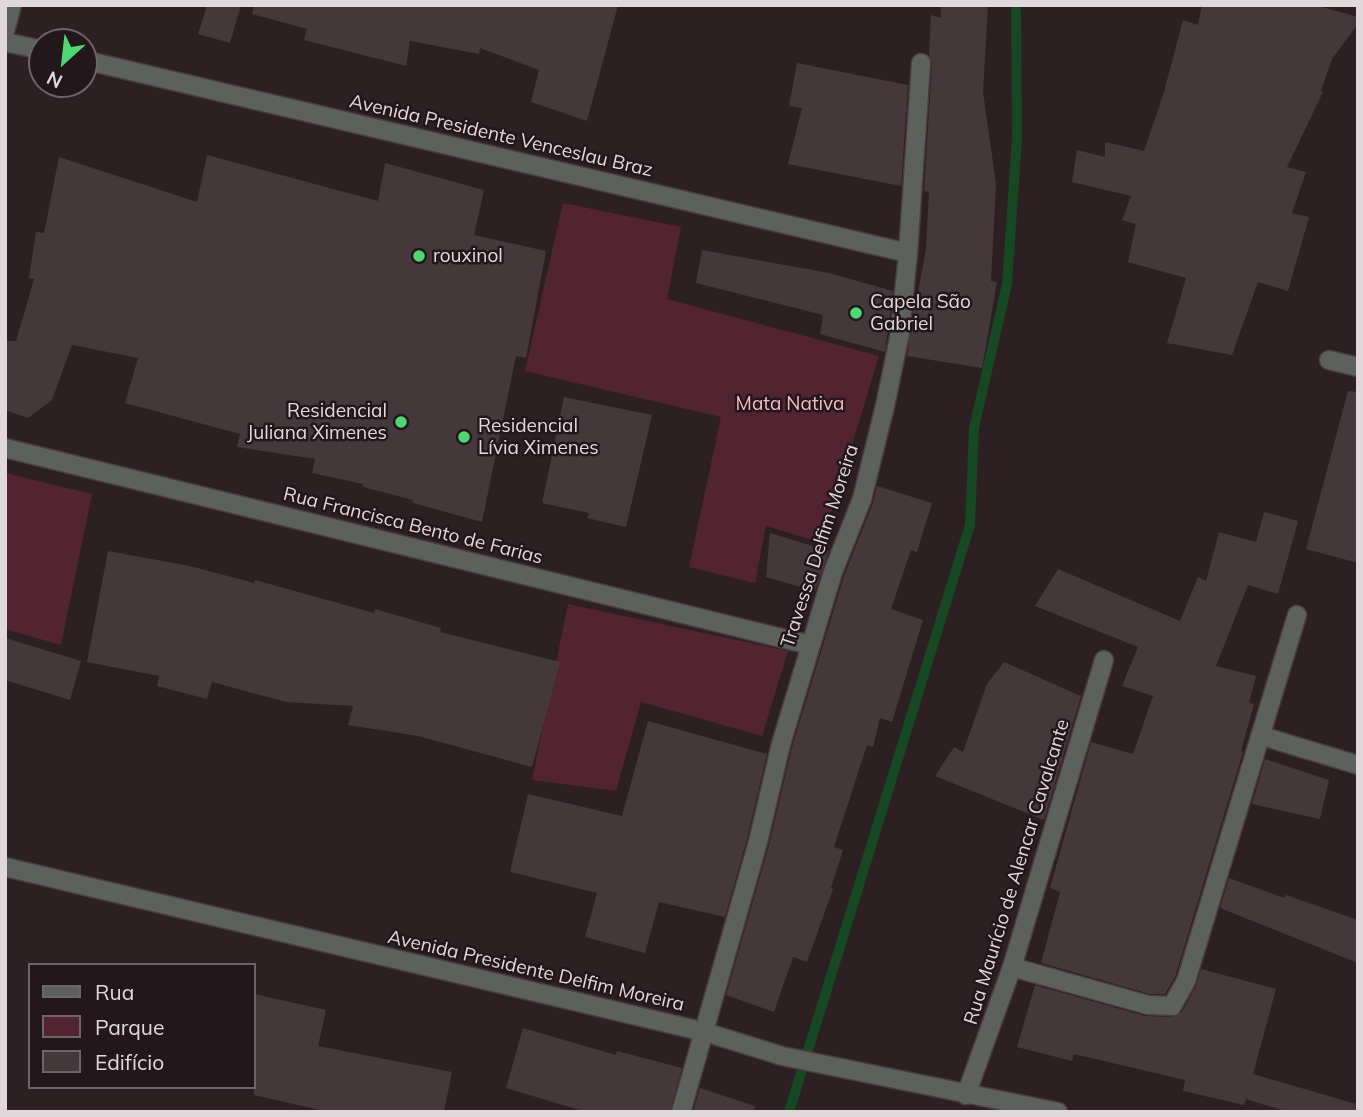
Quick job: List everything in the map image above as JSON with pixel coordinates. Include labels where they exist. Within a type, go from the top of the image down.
[{"type":"street","points":[[5,31],[12,5]]},
{"type":"street","points":[[5,42],[28,47]]},
{"type":"street","name":"Avenida Presidente Venceslau Braz","points":[[98,63],[908,253]]},
{"type":"street","name":"Travessa Delfim Moreira","points":[[681,1112],[758,842],[781,744],[833,572],[862,499],[885,405],[900,333],[921,63]]},
{"type":"street","points":[[1329,360],[1358,367]]},
{"type":"street","name":"Rua Francisca Bento de Farias","points":[[5,448],[810,645]]},
{"type":"street","points":[[1012,967],[1148,1004],[1172,1006],[1186,981],[1297,615]]},
{"type":"street","name":"Rua Maurício de Alencar Cavalcante","points":[[967,1095],[1012,967],[1104,660]]},
{"type":"street","points":[[1262,736],[1358,765]]},
{"type":"street","name":"Avenida Presidente Delfim Moreira","points":[[5,867],[705,1032],[823,1066],[1058,1112]]},
{"type":"green space","name":"Mata Nativa","points":[[563,203],[681,227],[667,299],[879,356],[822,543],[766,526],[755,583],[689,567],[721,417],[525,371]]},
{"type":"green space","points":[[5,473],[92,494],[61,645],[5,629]]},
{"type":"green space","points":[[568,604],[788,651],[762,736],[641,702],[616,791],[532,780]]},
{"type":"building","points":[[207,5],[241,5],[230,43],[198,34]]},
{"type":"building","points":[[254,5],[618,5],[587,121],[531,102],[539,70],[480,48],[479,54],[410,41],[406,66],[304,40],[307,29],[252,14]]},
{"type":"building","points":[[941,5],[988,5],[983,92],[996,184],[991,281],[997,282],[982,368],[907,356],[915,298],[926,249],[929,192],[924,191],[932,64],[929,56],[931,15],[941,18]]},
{"type":"building","points":[[1202,5],[1315,5],[1358,17],[1358,24],[1332,59],[1321,91],[1323,92],[1287,167],[1306,172],[1292,213],[1309,217],[1288,291],[1258,282],[1232,355],[1167,343],[1186,278],[1128,262],[1136,224],[1122,220],[1131,196],[1072,182],[1077,150],[1105,157],[1105,142],[1144,151],[1164,92],[1183,20],[1198,25]]},
{"type":"building","points":[[797,63],[908,85],[901,186],[788,164],[802,108],[789,106]]},
{"type":"building","points":[[207,155],[378,201],[385,163],[484,190],[474,235],[546,251],[526,358],[516,356],[482,522],[413,503],[413,500],[363,487],[363,484],[312,473],[315,459],[237,447],[240,434],[125,403],[138,358],[72,345],[52,400],[28,418],[5,410],[5,341],[16,341],[34,279],[29,278],[36,232],[44,233],[59,157],[197,202]]},
{"type":"building","points":[[702,250],[829,273],[893,291],[885,352],[820,334],[823,315],[696,283]]},
{"type":"building","points":[[1348,391],[1358,392],[1358,563],[1306,549]]},
{"type":"building","points":[[564,397],[652,415],[626,527],[587,518],[589,513],[542,503]]},
{"type":"building","points":[[877,486],[932,503],[917,552],[911,550],[891,609],[923,620],[892,722],[880,718],[873,747],[867,745],[834,847],[843,850],[831,888],[833,889],[807,962],[793,957],[774,1012],[726,995],[769,845],[792,747],[844,576]]},
{"type":"building","points":[[1264,512],[1298,521],[1278,594],[1248,585],[1216,666],[1256,676],[1249,703],[1254,704],[1241,751],[1243,752],[1175,977],[1165,994],[1150,994],[1041,963],[1060,892],[1050,888],[1091,742],[1133,754],[1153,696],[1122,686],[1138,647],[1035,606],[1058,569],[1180,621],[1198,577],[1206,581],[1219,532],[1256,542]]},
{"type":"building","points":[[770,533],[829,551],[815,591],[766,577]]},
{"type":"building","points":[[108,551],[190,566],[254,583],[255,580],[374,613],[375,609],[441,628],[440,632],[560,662],[532,767],[418,736],[348,725],[353,706],[286,702],[212,682],[207,699],[157,686],[159,676],[87,662]]},
{"type":"building","points":[[5,638],[81,661],[70,700],[5,680]]},
{"type":"building","points":[[1004,662],[1081,696],[1044,820],[935,776],[954,747],[963,752],[987,684]]},
{"type":"building","points":[[648,721],[767,754],[725,917],[659,902],[645,953],[585,937],[597,893],[510,872],[528,794],[622,816]]},
{"type":"building","points":[[1265,759],[1329,780],[1320,819],[1252,804]]},
{"type":"building","points":[[1229,878],[1358,920],[1358,963],[1220,908]]},
{"type":"building","points":[[1201,969],[1276,989],[1253,1074],[1356,1104],[1355,1112],[1288,1112],[1246,1099],[1244,1105],[1183,1091],[1185,1080],[1074,1054],[1072,1061],[1017,1047],[1035,985],[1145,1016],[1172,1017],[1182,1012],[1196,986]]},
{"type":"building","points":[[256,994],[326,1010],[318,1046],[452,1072],[444,1112],[328,1112],[254,1095]]},
{"type":"building","points":[[523,1028],[616,1055],[617,1051],[682,1068],[670,1112],[586,1112],[506,1088]]},
{"type":"building","points":[[700,1088],[755,1106],[754,1112],[693,1112]]},
{"type":"waterway","points":[[789,1112],[970,525],[974,428],[1007,284],[1017,138],[1016,5]]},
{"type":"place","name":"rouxinol","points":[[419,256]]},
{"type":"place","name":"Capela São Gabriel","points":[[856,313]]},
{"type":"place","name":"Residencial Juliana Ximenes","points":[[401,422]]},
{"type":"place","name":"Residencial Lívia Ximenes","points":[[464,437]]}]
